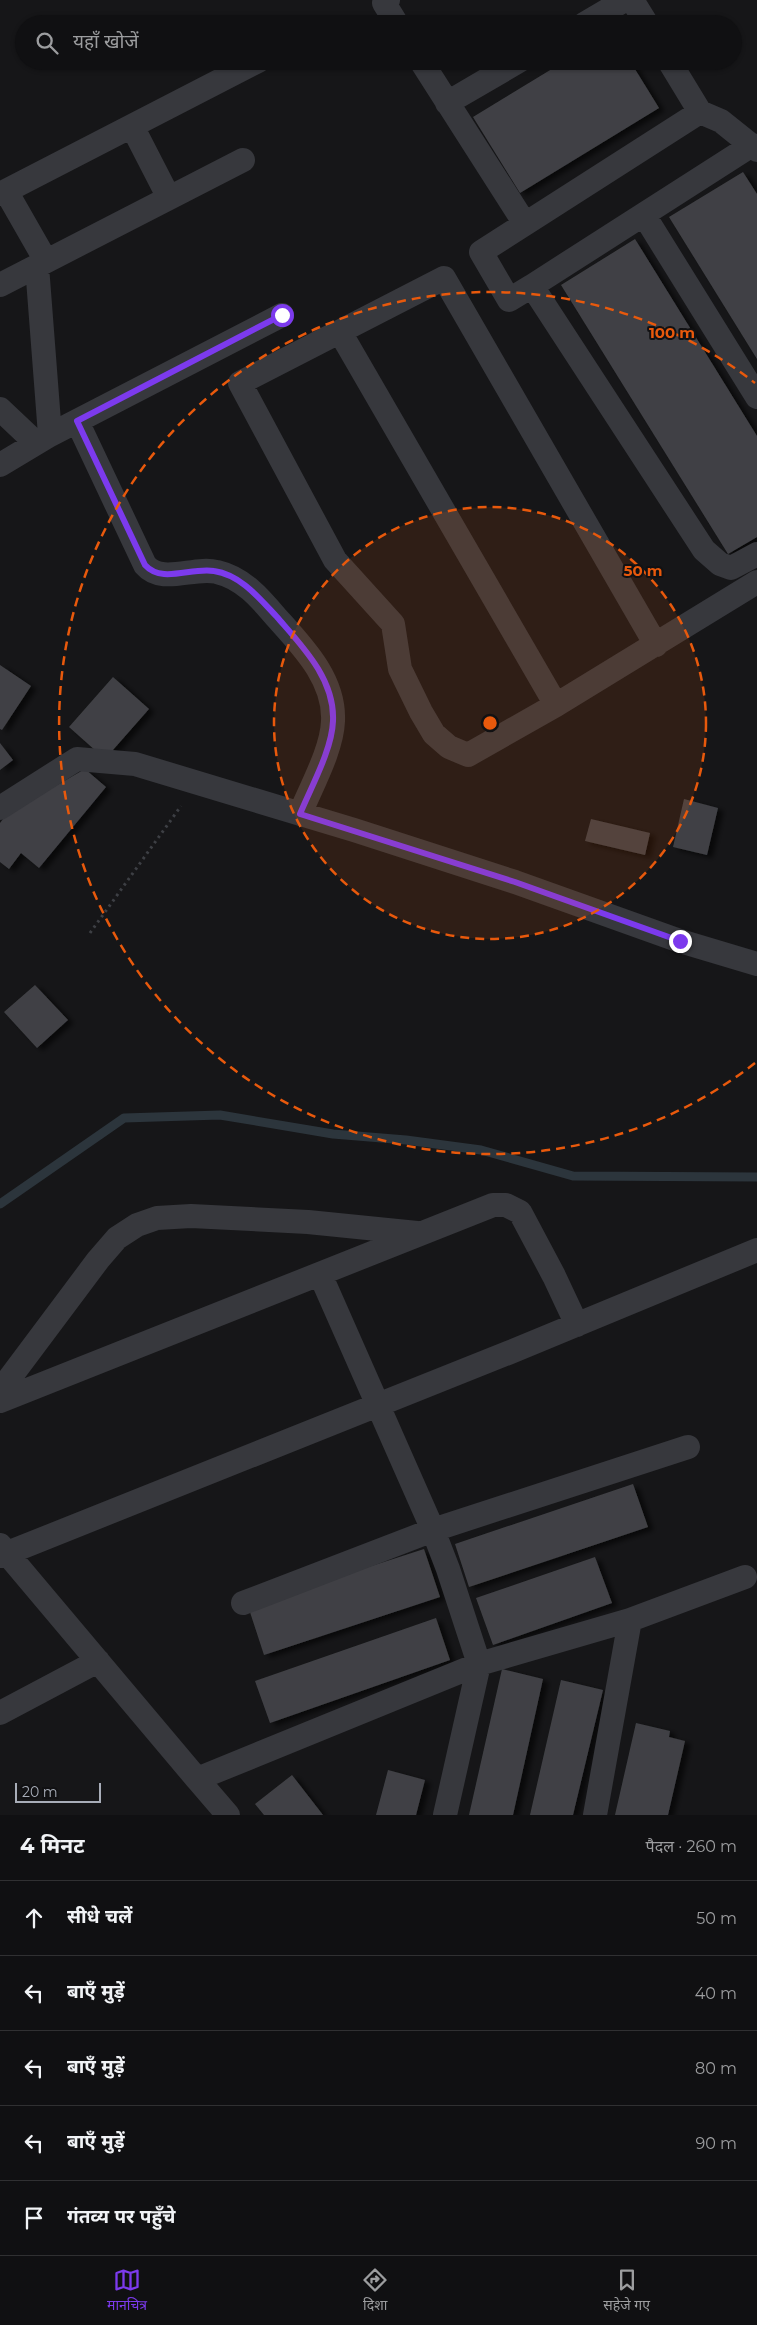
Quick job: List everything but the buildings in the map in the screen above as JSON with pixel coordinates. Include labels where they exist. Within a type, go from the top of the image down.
[{"type":"street","points":[[388,0],[384,3],[391,15]]},
{"type":"street","points":[[599,15],[625,0]]},
{"type":"street","points":[[632,0],[641,15]]},
{"type":"street","points":[[43,439],[41,264],[3,192],[241,70]]},
{"type":"street","points":[[427,70],[525,224]]},
{"type":"street","points":[[447,103],[504,70]]},
{"type":"street","points":[[675,70],[700,112],[721,121],[754,147],[508,300],[481,252],[700,112]]},
{"type":"street","points":[[132,126],[170,198]]},
{"type":"street","points":[[0,285],[243,160]]},
{"type":"street","points":[[644,215],[757,397]]},
{"type":"street","points":[[656,645],[444,278],[240,383],[335,560],[393,624],[400,669],[434,734],[450,747],[468,755],[556,705],[656,645],[757,582]]},
{"type":"street","points":[[532,286],[704,550],[720,564],[731,568],[757,554]]},
{"type":"street","points":[[0,465],[43,439],[282,315]]},
{"type":"street","points":[[340,332],[556,705]]},
{"type":"street","points":[[0,409],[43,439]]},
{"type":"street","points":[[77,421],[149,570],[162,574],[212,570],[225,573],[241,582],[260,598],[305,649],[323,679],[332,707],[333,723],[328,745],[300,814]]},
{"type":"street","points":[[0,808],[76,759],[135,764],[515,882],[680,941],[757,964]]},
{"type":"street","points":[[0,1401],[494,1205],[506,1205],[520,1212],[554,1276],[577,1325]]},
{"type":"street","points":[[0,1391],[98,1260],[118,1238],[137,1225],[157,1218],[191,1216],[308,1222],[421,1234]]},
{"type":"street","points":[[228,1815],[2,1551],[379,1405],[757,1250]]},
{"type":"street","points":[[320,1274],[433,1530],[448,1569],[479,1664],[445,1815]]},
{"type":"street","points":[[242,1603],[433,1530],[688,1447]]},
{"type":"street","points":[[197,1779],[479,1664],[630,1620],[745,1577]]},
{"type":"street","points":[[595,1815],[630,1620]]},
{"type":"street","points":[[0,1713],[98,1661]]},
{"type":"path","points":[[90,933],[198,783]]},
{"type":"waterway","points":[[0,1204],[124,1118],[220,1115],[333,1134],[406,1140],[481,1150],[573,1176],[757,1177]]},
{"type":"route","points":[[282,315],[77,421],[149,570],[162,574],[212,570],[225,573],[241,582],[260,598],[305,649],[323,679],[329,693],[333,723],[328,745],[300,814],[515,882],[680,941]]}]
